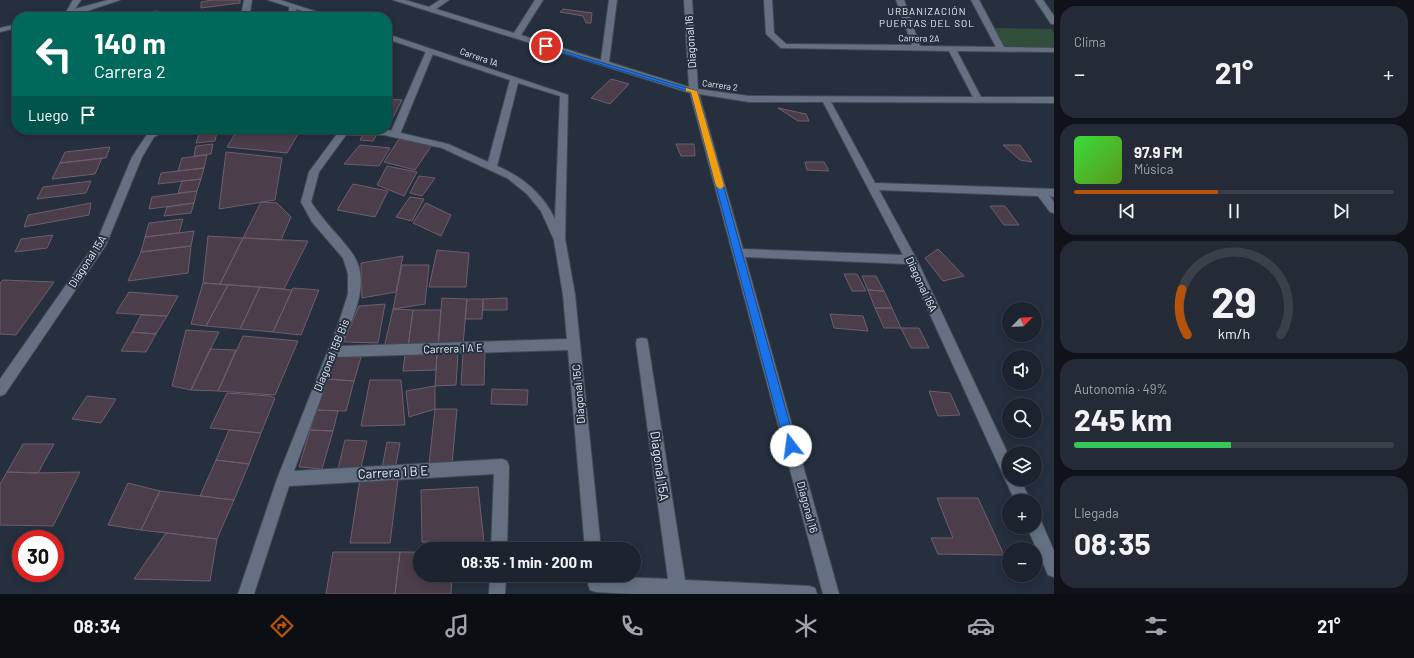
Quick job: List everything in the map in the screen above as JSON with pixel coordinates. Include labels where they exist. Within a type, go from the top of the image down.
[{"type":"street","points":[[70,12],[77,0]]},
{"type":"street","points":[[76,12],[116,0]]},
{"type":"street","points":[[246,12],[248,0]]},
{"type":"street","points":[[272,0],[312,12]]},
{"type":"street","name":"Carrera 2","points":[[397,0],[694,91],[749,99],[1054,100]]},
{"type":"street","points":[[430,10],[445,0]]},
{"type":"street","points":[[516,37],[539,0]]},
{"type":"street","points":[[604,64],[613,0]]},
{"type":"street","name":"Diagonal 16","points":[[688,0],[694,91],[832,594]]},
{"type":"street","name":"Carrera 2A","points":[[768,0],[770,34],[784,46],[1054,50]]},
{"type":"street","points":[[900,0],[917,48]]},
{"type":"street","points":[[975,0],[1001,49]]},
{"type":"street","points":[[1038,0],[1054,22]]},
{"type":"street","points":[[292,6],[293,12]]},
{"type":"street","points":[[0,30],[12,27]]},
{"type":"street","name":"Carrera 1A","points":[[392,38],[515,80],[564,95]]},
{"type":"street","points":[[952,48],[978,99]]},
{"type":"street","points":[[395,134],[430,51]]},
{"type":"street","points":[[490,165],[515,80]]},
{"type":"street","name":"Diagonal 15C","points":[[564,95],[560,240],[569,295],[592,542]]},
{"type":"street","name":"Diagonal 16A","points":[[826,100],[911,260],[1002,457]]},
{"type":"street","name":"Diagonal 15A","points":[[0,390],[102,242],[136,157],[153,134]]},
{"type":"street","name":"Diagonal 15B Bis","points":[[246,594],[284,479],[332,352],[344,325],[354,294],[354,274],[348,256],[316,219],[306,202],[314,172],[342,134]]},
{"type":"street","name":"Diagonal 15C","points":[[392,134],[445,146],[490,165],[511,176],[530,192],[545,209],[560,240]]},
{"type":"street","points":[[871,186],[1042,194],[1054,193]]},
{"type":"street","points":[[1042,194],[1054,209]]},
{"type":"street","points":[[738,253],[911,260]]},
{"type":"street","name":"Carrera 1 A E","points":[[332,352],[574,344]]},
{"type":"street","name":"Diagonal 15A","points":[[642,344],[678,588]]},
{"type":"street","name":"Carrera 1 B E","points":[[284,479],[502,466],[499,542]]},
{"type":"street","points":[[1038,534],[1054,569]]},
{"type":"street","points":[[497,594],[498,582]]},
{"type":"street","points":[[596,584],[809,594]]},
{"type":"green space","points":[[994,28],[1052,29],[1054,34],[1054,48],[1003,46]]},
{"type":"building","points":[[212,0],[240,0],[240,3],[201,8],[201,2]]},
{"type":"building","points":[[563,9],[592,13],[591,23],[586,23],[583,16],[560,12]]},
{"type":"building","points":[[611,79],[629,84],[610,104],[591,98]]},
{"type":"building","points":[[392,99],[402,100],[392,119]]},
{"type":"building","points":[[778,108],[806,114],[809,121],[798,121]]},
{"type":"building","points":[[199,134],[217,134],[215,141],[196,143]]},
{"type":"building","points":[[235,134],[298,134],[287,153],[227,147]]},
{"type":"building","points":[[363,134],[377,134],[373,141],[360,140]]},
{"type":"building","points":[[399,139],[432,145],[415,170],[384,162]]},
{"type":"building","points":[[213,144],[211,154],[194,156],[196,146]]},
{"type":"building","points":[[676,144],[694,144],[695,156],[681,156]]},
{"type":"building","points":[[360,145],[390,148],[379,166],[344,164]]},
{"type":"building","points":[[1003,145],[1020,145],[1032,162],[1020,160]]},
{"type":"building","points":[[110,147],[106,158],[60,163],[65,152]]},
{"type":"building","points":[[226,152],[282,158],[275,200],[219,209]]},
{"type":"building","points":[[207,155],[204,168],[178,171],[182,158]]},
{"type":"building","points":[[102,158],[95,174],[52,179],[60,163]]},
{"type":"building","points":[[805,162],[824,162],[829,171],[807,170]]},
{"type":"building","points":[[387,166],[417,172],[404,196],[377,185]]},
{"type":"building","points":[[204,168],[201,179],[158,184],[161,173]]},
{"type":"building","points":[[419,176],[435,178],[422,196],[410,193]]},
{"type":"building","points":[[201,179],[197,191],[178,193],[182,181]]},
{"type":"building","points":[[91,181],[86,193],[37,199],[43,187]]},
{"type":"building","points":[[353,184],[388,191],[375,217],[337,210]]},
{"type":"building","points":[[197,191],[194,203],[149,209],[152,197]]},
{"type":"building","points":[[410,197],[424,199],[412,221],[396,217]]},
{"type":"building","points":[[261,202],[277,203],[291,217],[281,240],[243,238]]},
{"type":"building","points":[[91,203],[89,215],[24,227],[28,215]]},
{"type":"building","points":[[194,203],[191,213],[164,216],[167,207]]},
{"type":"building","points":[[426,203],[451,215],[441,236],[413,223]]},
{"type":"building","points":[[990,206],[1005,206],[1019,225],[1004,225]]},
{"type":"building","points":[[183,219],[179,233],[145,237],[149,223]]},
{"type":"building","points":[[194,231],[191,246],[141,252],[145,237]]},
{"type":"building","points":[[53,235],[47,248],[15,252],[21,239]]},
{"type":"building","points":[[208,236],[243,238],[220,284],[203,283]]},
{"type":"building","points":[[243,238],[308,241],[284,289],[220,284]]},
{"type":"building","points":[[191,246],[188,273],[128,281],[141,252]]},
{"type":"building","points":[[938,249],[964,276],[943,281],[925,258]]},
{"type":"building","points":[[437,250],[469,253],[466,287],[429,287]]},
{"type":"building","points":[[403,256],[396,292],[362,298],[361,263]]},
{"type":"building","points":[[402,265],[429,265],[425,304],[393,309]]},
{"type":"building","points":[[844,274],[857,274],[866,291],[852,291]]},
{"type":"building","points":[[862,276],[876,276],[884,291],[868,290]]},
{"type":"building","points":[[3,280],[54,282],[16,335],[0,334],[0,283]]},
{"type":"building","points":[[203,283],[228,285],[206,326],[191,324]]},
{"type":"building","points":[[228,285],[260,287],[240,329],[206,326]]},
{"type":"building","points":[[260,287],[292,290],[273,332],[240,329]]},
{"type":"building","points":[[293,288],[319,290],[301,335],[273,332]]},
{"type":"building","points":[[868,290],[884,291],[892,308],[875,308]]},
{"type":"building","points":[[129,292],[178,296],[167,316],[116,313]]},
{"type":"building","points":[[442,298],[467,299],[463,346],[438,346]]},
{"type":"building","points":[[507,298],[507,310],[483,310],[483,299]]},
{"type":"building","points":[[467,299],[483,299],[482,319],[465,319]]},
{"type":"building","points":[[385,304],[378,343],[344,342],[359,306]]},
{"type":"building","points":[[875,308],[892,308],[901,328],[884,328]]},
{"type":"building","points":[[393,309],[413,310],[408,347],[384,348]]},
{"type":"building","points":[[413,310],[441,310],[438,346],[408,347]]},
{"type":"building","points":[[830,314],[863,316],[868,331],[834,328]]},
{"type":"building","points":[[141,315],[167,316],[156,334],[132,332]]},
{"type":"building","points":[[901,328],[919,328],[929,348],[911,348]]},
{"type":"building","points":[[186,330],[219,332],[191,390],[172,386]]},
{"type":"building","points":[[132,332],[156,334],[146,352],[121,351]]},
{"type":"building","points":[[243,336],[298,341],[275,395],[218,391]]},
{"type":"building","points":[[210,349],[236,350],[218,391],[191,390]]},
{"type":"building","points":[[458,353],[456,385],[435,386],[437,354]]},
{"type":"building","points":[[463,353],[485,353],[484,385],[461,385]]},
{"type":"building","points":[[405,354],[437,354],[436,370],[403,371]]},
{"type":"building","points":[[335,355],[361,357],[354,381],[327,379]]},
{"type":"building","points":[[327,379],[354,381],[346,411],[317,410]]},
{"type":"building","points":[[370,380],[401,380],[405,425],[361,426]]},
{"type":"building","points":[[435,386],[435,409],[409,417],[406,391]]},
{"type":"building","points":[[492,389],[528,390],[527,405],[491,404]]},
{"type":"building","points":[[929,391],[950,393],[960,415],[938,416]]},
{"type":"building","points":[[227,393],[270,396],[275,398],[261,433],[210,428]]},
{"type":"building","points":[[87,396],[116,399],[101,423],[72,419]]},
{"type":"building","points":[[435,409],[457,409],[452,464],[429,464]]},
{"type":"building","points":[[317,410],[338,411],[333,431],[310,430]]},
{"type":"building","points":[[229,430],[261,433],[249,464],[216,460]]},
{"type":"building","points":[[310,430],[333,431],[322,469],[299,467]]},
{"type":"building","points":[[345,440],[367,441],[360,472],[337,473]]},
{"type":"building","points":[[387,442],[400,443],[395,469],[382,468]]},
{"type":"building","points":[[23,444],[54,444],[38,473],[7,472]]},
{"type":"building","points":[[216,460],[249,464],[234,500],[200,496]]},
{"type":"building","points":[[7,472],[80,472],[53,526],[0,525],[0,484]]},
{"type":"building","points":[[360,479],[398,479],[390,543],[350,543]]},
{"type":"building","points":[[128,483],[160,491],[141,530],[108,525]]},
{"type":"building","points":[[478,487],[484,542],[422,542],[421,490]]},
{"type":"building","points":[[160,491],[234,500],[217,539],[141,530]]},
{"type":"building","points":[[937,498],[978,498],[1002,551],[1002,555],[938,554],[931,538],[953,538]]},
{"type":"building","points":[[166,533],[217,539],[210,581],[134,579]]},
{"type":"building","points":[[333,552],[400,552],[395,594],[326,594]]},
{"type":"building","points":[[400,552],[413,552],[413,582],[452,582],[451,594],[395,594]]},
{"type":"slow traffic","points":[[688,89],[694,91],[720,186]]},
{"type":"district","name":"URBANIZACIÓN PUERTAS DEL SOL","points":[[927,16]]},
{"type":"route","points":[[546,46],[694,91],[791,446]]}]
